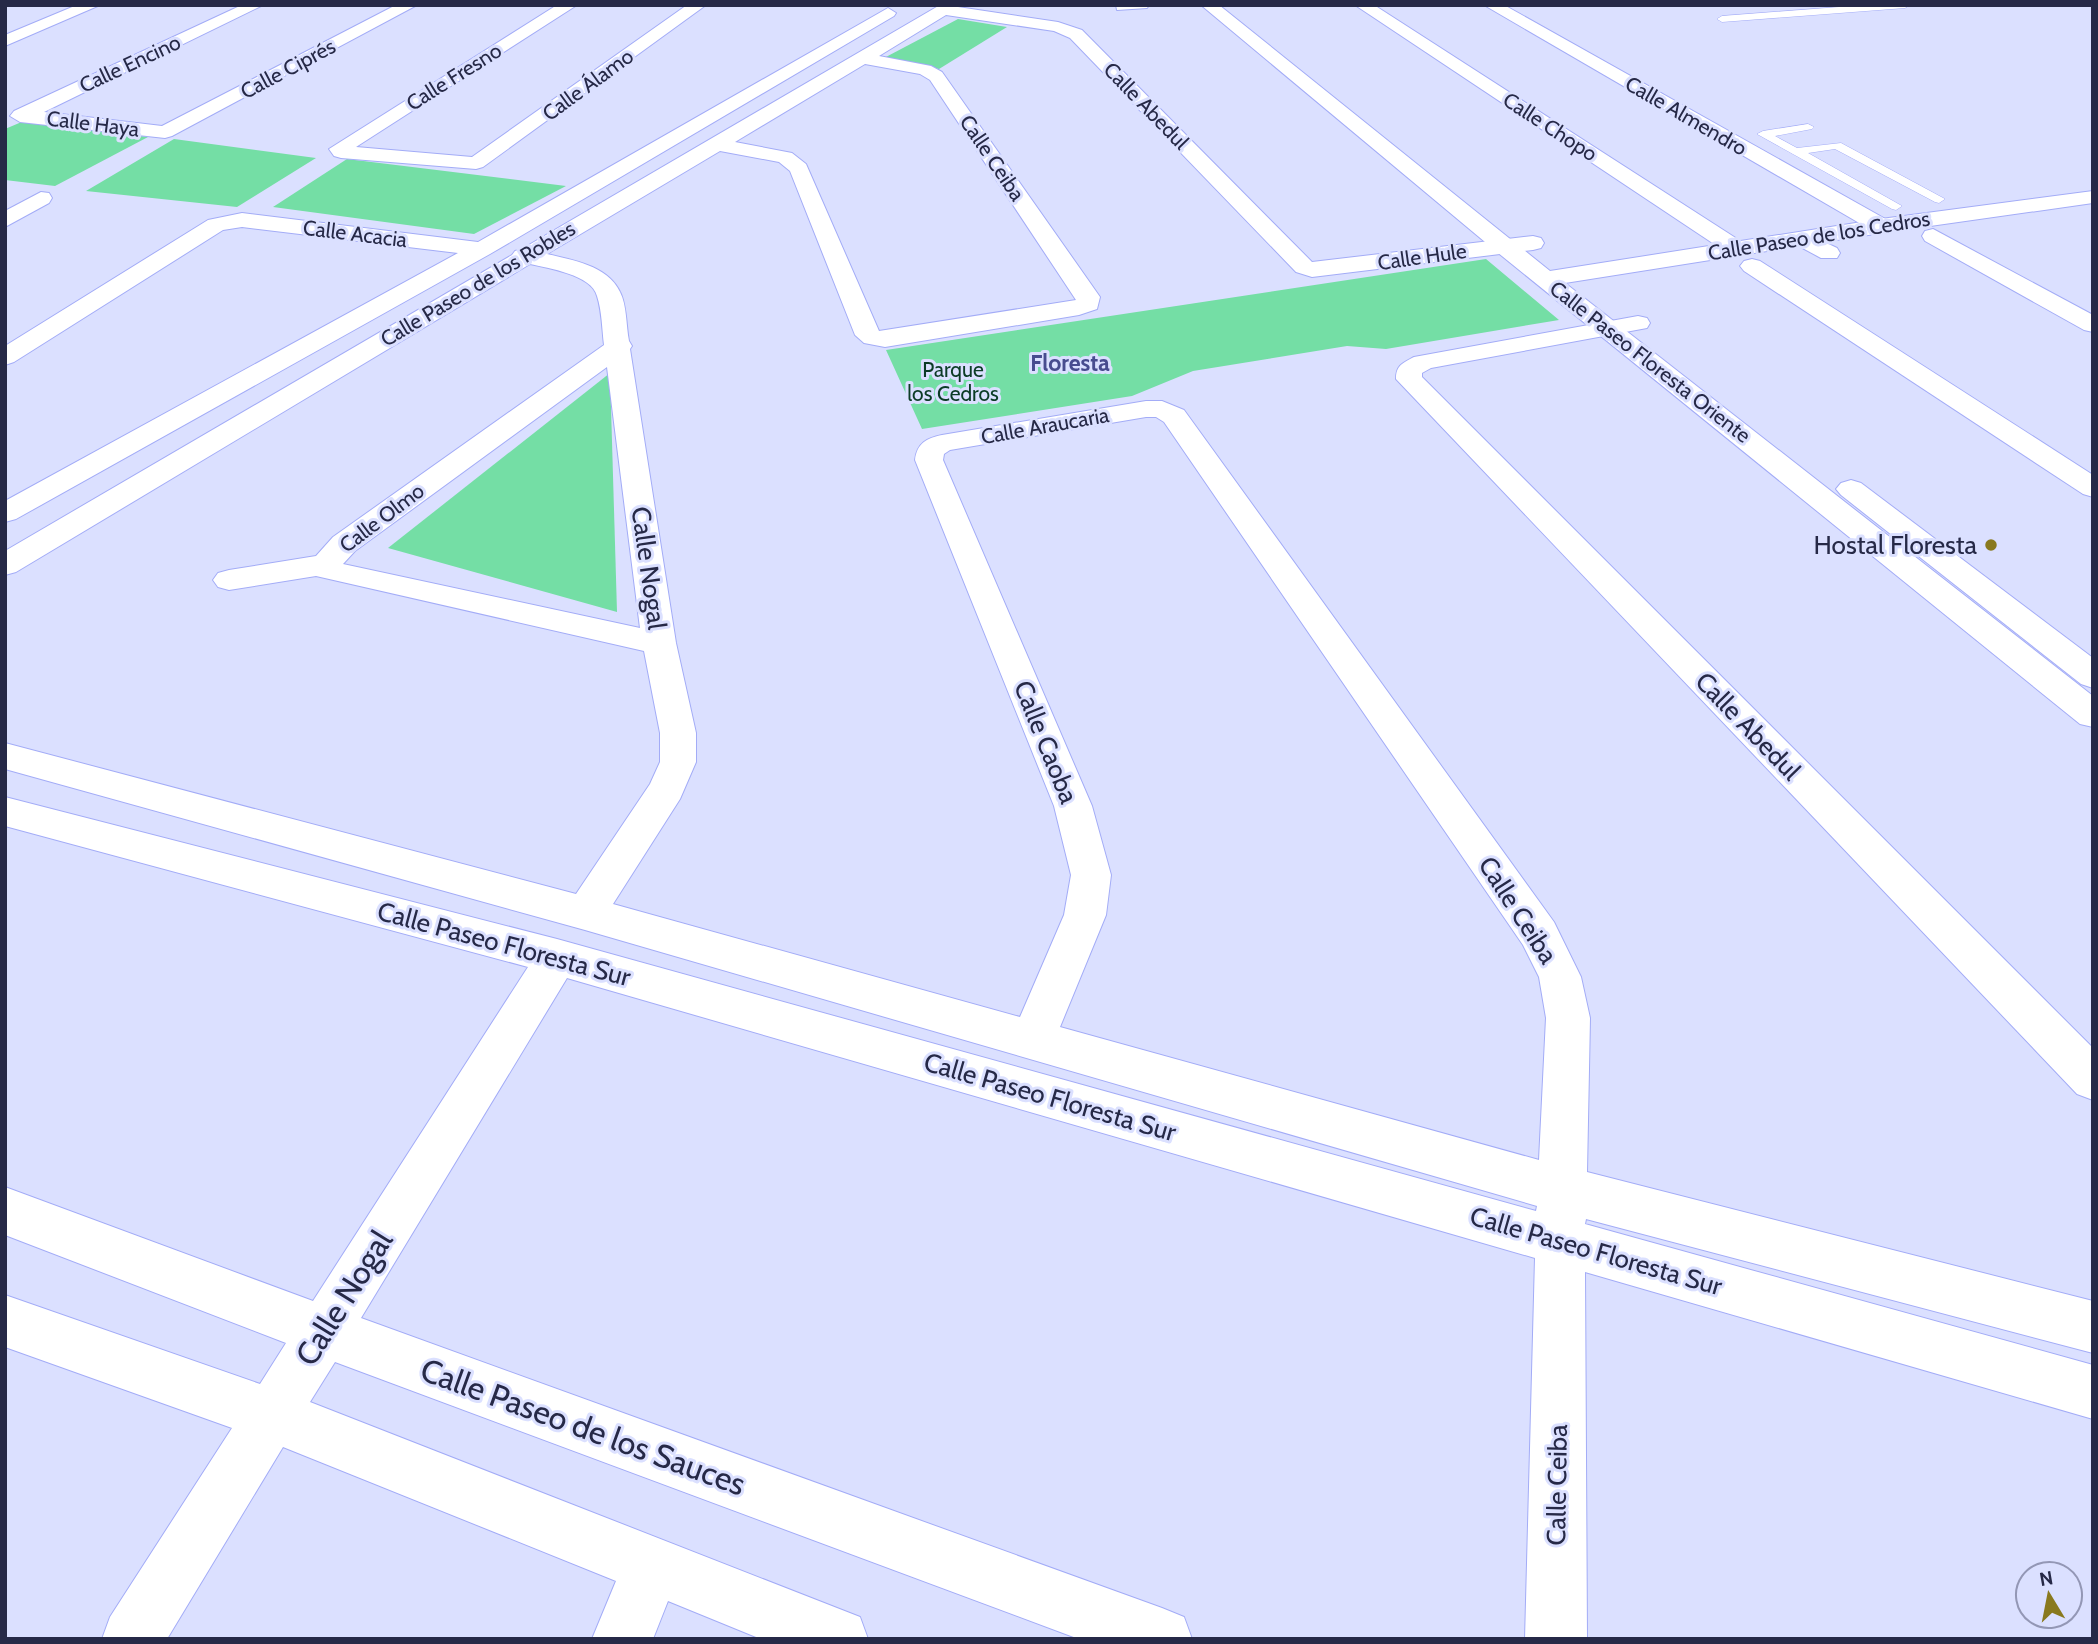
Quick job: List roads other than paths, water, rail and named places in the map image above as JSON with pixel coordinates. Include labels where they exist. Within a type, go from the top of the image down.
[{"type":"street","points":[[5,31],[69,5]]},
{"type":"street","points":[[5,41],[92,5]]},
{"type":"street","name":"Calle Encino","points":[[13,119],[256,5]]},
{"type":"street","name":"Calle Ciprés","points":[[166,132],[409,5]]},
{"type":"street","name":"Calle Fresno","points":[[476,163],[341,152],[339,149],[569,5]]},
{"type":"street","name":"Calle Álamo","points":[[476,163],[698,5]]},
{"type":"street","name":"Calle Paseo de los Robles","points":[[5,513],[482,249],[902,5]]},
{"type":"street","points":[[1123,7],[1141,5]]},
{"type":"street","name":"Calle Paseo Floresta Oriente","points":[[1209,5],[1533,243],[1562,282],[1608,328],[2091,702]]},
{"type":"street","name":"Calle Paseo Floresta Oriente","points":[[1231,5],[1505,247],[1562,282],[1595,289],[1681,356]]},
{"type":"street","name":"Calle Chopo","points":[[1363,5],[2093,488]]},
{"type":"street","name":"Calle Almendro","points":[[1492,5],[1881,226]]},
{"type":"street","name":"Calle Paseo de los Robles","points":[[5,565],[523,256],[948,8]]},
{"type":"street","name":"Calle Abedul","points":[[948,8],[1058,27],[1076,34],[1304,267],[1312,270]]},
{"type":"street","name":"Calle Ceiba","points":[[716,144],[785,157],[799,168],[868,334],[873,338],[884,339],[1079,309],[1088,304],[1088,297],[936,76],[925,70],[863,58]]},
{"type":"street","points":[[776,76],[821,84]]},
{"type":"street","name":"Calle Haya","points":[[13,119],[166,132]]},
{"type":"street","points":[[5,193],[41,198],[5,220]]},
{"type":"street","name":"Calle Paseo de los Cedros","points":[[1595,289],[1745,257],[1803,239],[2093,197]]},
{"type":"street","name":"Calle Paseo de los Cedros","points":[[1562,282],[1745,257],[1829,253],[2093,213]]},
{"type":"street","name":"Calle Acacia","points":[[5,357],[216,225],[228,221],[242,220],[482,249]]},
{"type":"street","points":[[1933,236],[2093,325]]},
{"type":"street","points":[[1803,239],[1829,253]]},
{"type":"street","name":"Calle Hule","points":[[1312,270],[1533,243]]},
{"type":"street","name":"Calle Nogal","points":[[523,256],[581,271],[604,283],[609,293],[619,346],[659,643],[678,733],[678,762],[667,789],[585,914]]},
{"type":"street","points":[[349,323],[396,332]]},
{"type":"street","points":[[1608,328],[1638,323]]},
{"type":"street","name":"Calle Abedul","points":[[1608,328],[1423,362],[1409,370],[1409,379],[2093,1080]]},
{"type":"street","name":"Calle Olmo","points":[[619,346],[344,544],[326,564],[327,569],[335,572],[659,643]]},
{"type":"street","name":"Calle Araucaria","points":[[929,450],[942,443],[1146,409],[1162,409]]},
{"type":"street","name":"Calle Ceiba","points":[[1162,409],[1174,416],[1539,934],[1560,977],[1569,1018],[1560,1241],[1556,1639]]},
{"type":"street","name":"Calle Caoba","points":[[929,450],[929,460],[1073,806],[1091,875],[1085,915],[1033,1039]]},
{"type":"street","name":"Calle Paseo Floresta Oriente","points":[[1833,474],[2091,702]]},
{"type":"street","points":[[229,580],[326,564]]},
{"type":"street","name":"Calle Paseo Floresta Sur","points":[[5,756],[585,914],[1563,1190],[2093,1327]]},
{"type":"street","name":"Calle Paseo Floresta Sur","points":[[5,811],[557,957],[2093,1392]]},
{"type":"street","points":[[368,907],[403,864]]},
{"type":"street","name":"Calle Nogal","points":[[132,1639],[557,957]]},
{"type":"street","points":[[758,1014],[786,970]]},
{"type":"street","name":"Calle Paseo de los Sauces","points":[[5,1211],[323,1331],[1162,1639]]},
{"type":"street","points":[[5,1321],[271,1415],[838,1639]]},
{"type":"street","points":[[622,1639],[653,1564]]},
{"type":"lane","points":[[1722,19],[1905,5]]},
{"type":"lane","points":[[1808,127],[1763,134],[1896,206]]},
{"type":"lane","points":[[1759,157],[1837,145],[1939,199]]},
{"type":"place","name":"Hostal Floresta","points":[[1991,545]]},
{"type":"district","name":"Floresta","points":[[1070,363]]},
{"type":"park label","name":"Parque los Cedros","points":[[953,382]]}]
